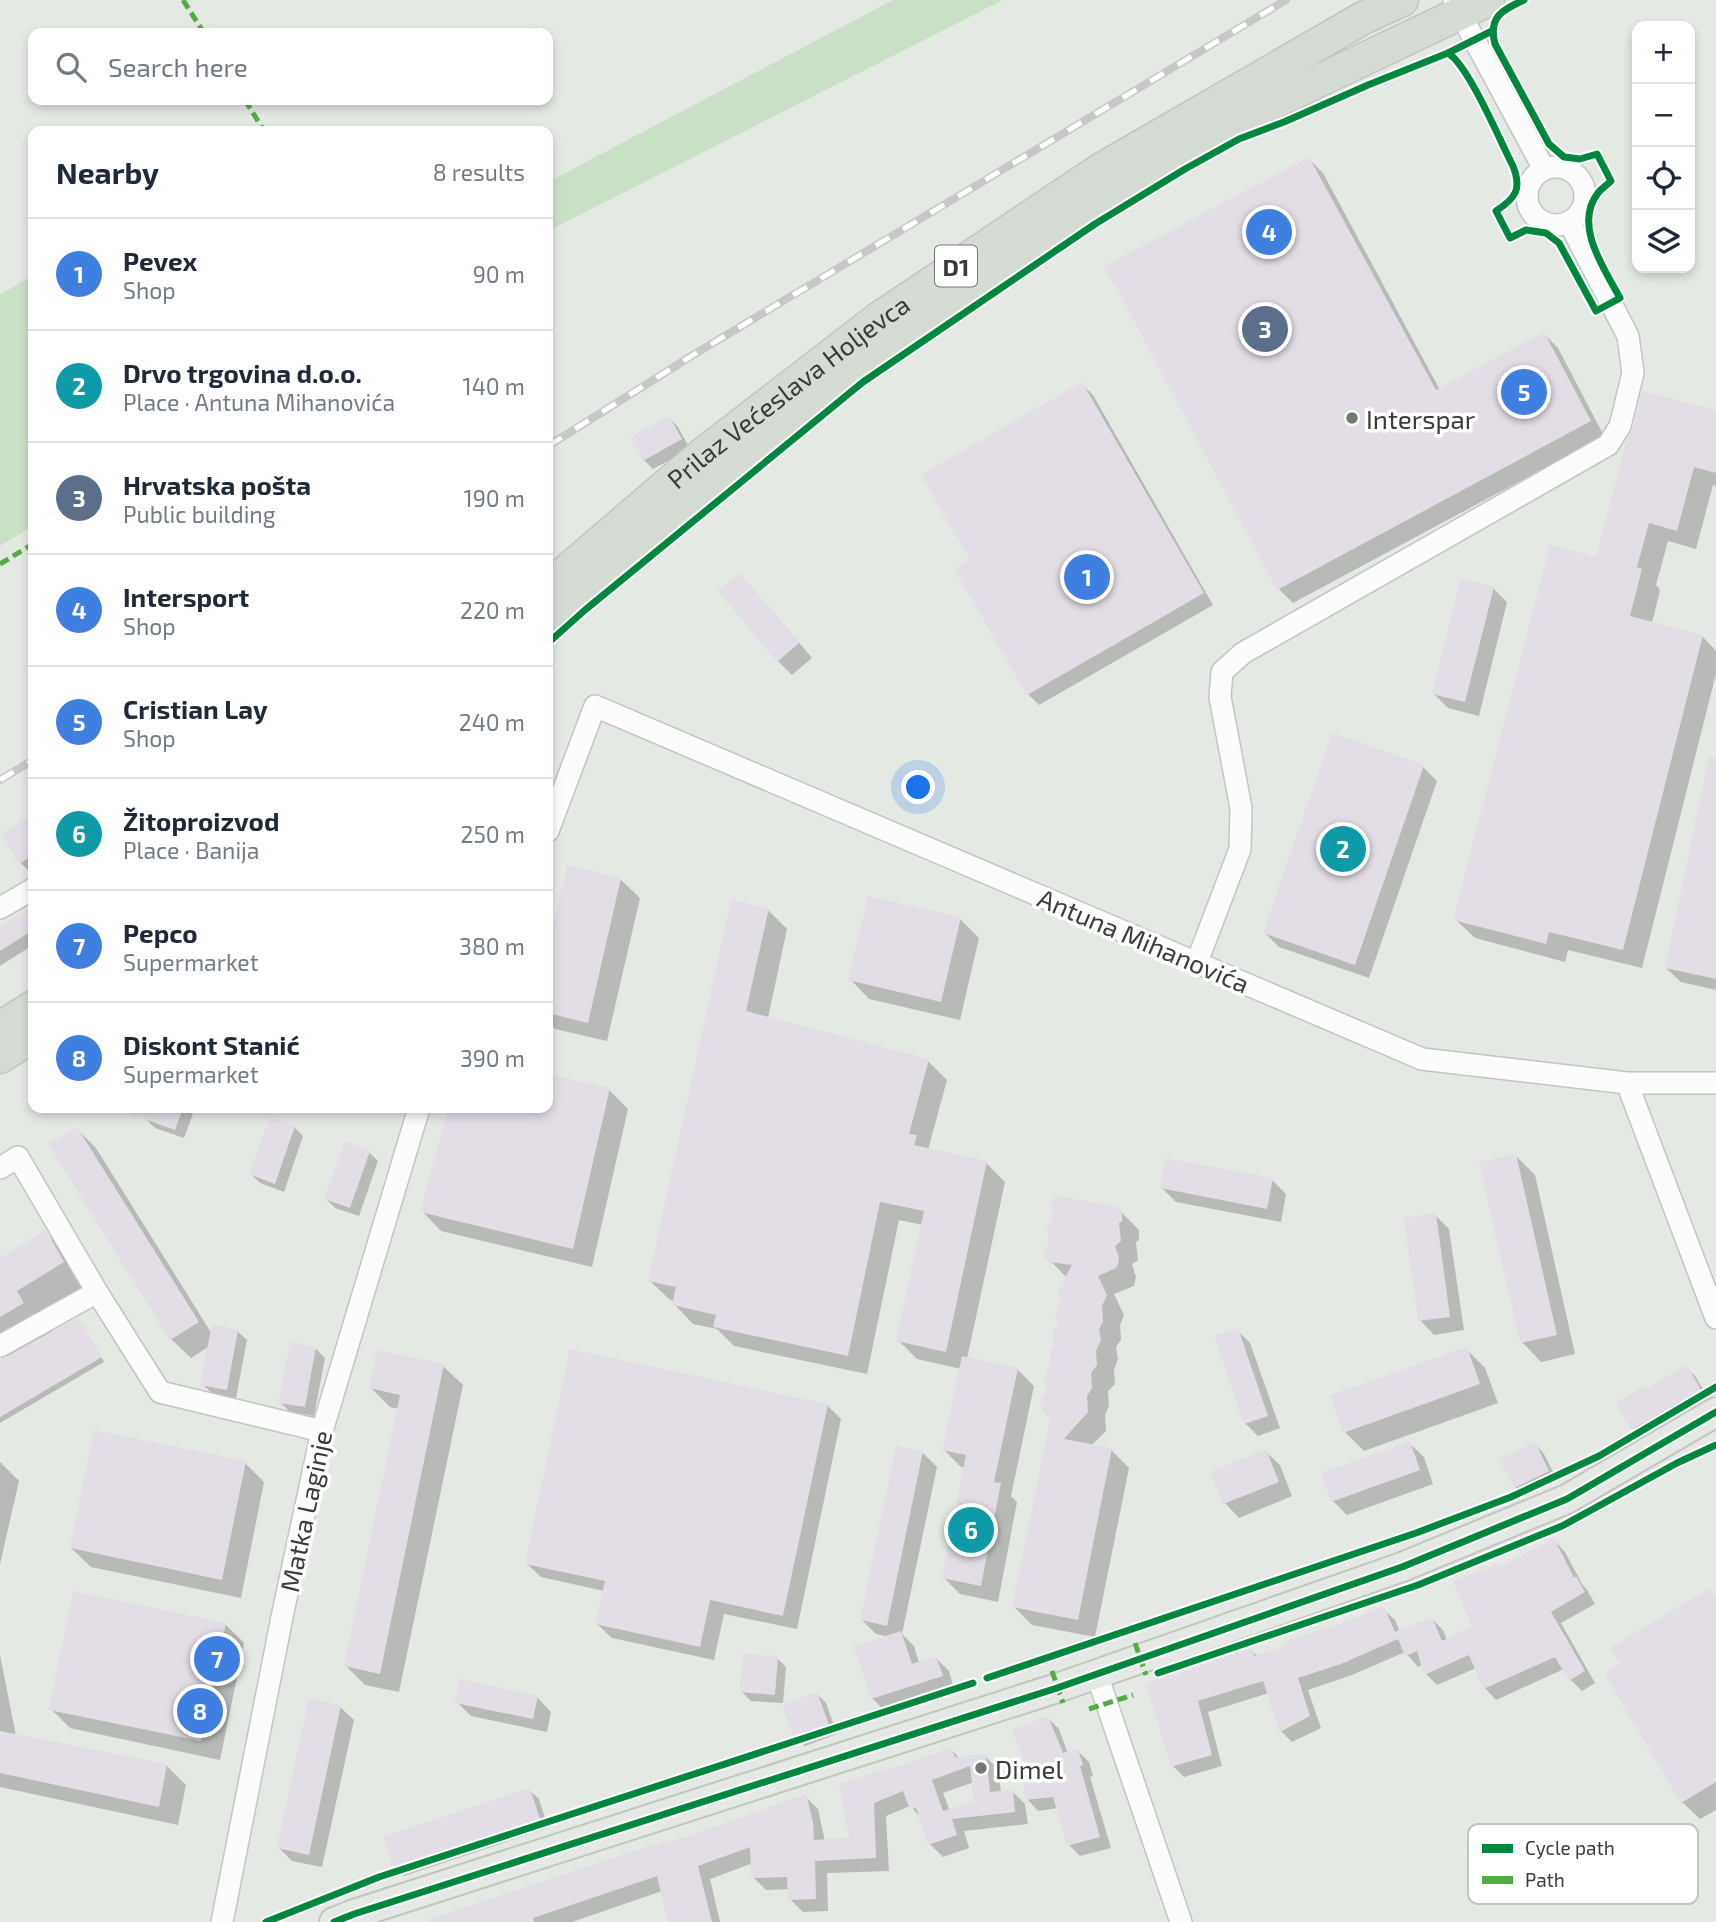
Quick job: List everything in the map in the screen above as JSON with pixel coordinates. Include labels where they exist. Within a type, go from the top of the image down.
[{"type":"highway","name":"Prilaz Većeslava Holjevca","points":[[553,583],[703,454],[889,312],[1100,170],[1363,19],[1402,0]]},
{"type":"highway","name":"Prilaz Većeslava Holjevca","points":[[553,616],[725,468],[902,333],[999,267],[1121,187],[1251,113],[1456,7],[1489,0]]},
{"type":"highway","points":[[0,1028],[28,1010]]},
{"type":"highway","points":[[0,1057],[28,1039]]},
{"type":"main road","points":[[349,1919],[1097,1675],[1402,1567],[1567,1499],[1716,1412]]},
{"type":"street","points":[[1456,7],[1544,169]]},
{"type":"street","points":[[1544,169],[1569,169],[1581,181],[1585,200],[1582,209],[1569,222],[1560,225],[1543,222],[1530,210],[1527,191],[1530,182],[1544,169]]},
{"type":"street","points":[[1197,962],[1240,849],[1241,808],[1220,697],[1222,673],[1243,653],[1608,445],[1620,426],[1633,373],[1628,336],[1569,222]]},
{"type":"street","name":"Antuna Mihanovića","points":[[553,818],[595,706],[1422,1059],[1627,1083],[1716,1083]]},
{"type":"street","points":[[0,908],[28,892]]},
{"type":"street","points":[[1627,1083],[1716,1318]]},
{"type":"street","name":"Matka Laginje","points":[[222,1922],[322,1431],[417,1113]]},
{"type":"street","points":[[0,1168],[18,1157],[97,1292],[160,1392],[322,1431]]},
{"type":"street","points":[[0,1346],[97,1292]]},
{"type":"street","points":[[1097,1675],[1181,1922]]},
{"type":"green space","points":[[893,0],[1003,0],[553,228],[553,179]]},
{"type":"green space","points":[[28,278],[28,529],[0,546],[0,295]]},
{"type":"building","points":[[1309,157],[1436,390],[1544,332],[1591,421],[1277,590],[1103,267]]},
{"type":"building","points":[[1082,382],[1204,593],[1027,695],[954,569],[970,560],[921,475]]},
{"type":"building","points":[[1642,391],[1716,410],[1716,473],[1694,467],[1677,531],[1649,523],[1637,567],[1642,569],[1630,616],[1703,635],[1623,950],[1549,932],[1546,944],[1453,920],[1550,545],[1596,557]]},
{"type":"building","points":[[669,416],[682,439],[643,461],[630,437]]},
{"type":"building","points":[[740,573],[799,643],[777,662],[718,591]]},
{"type":"building","points":[[1461,578],[1494,587],[1465,702],[1432,694]]},
{"type":"building","points":[[1332,733],[1424,765],[1355,965],[1263,933]]},
{"type":"building","points":[[1709,757],[1716,758],[1716,979],[1665,968]]},
{"type":"building","points":[[28,817],[28,858],[19,864],[1,834]]},
{"type":"building","points":[[567,865],[621,878],[588,1023],[553,1014],[553,927]]},
{"type":"building","points":[[868,896],[961,917],[941,1002],[848,980]]},
{"type":"building","points":[[731,900],[769,908],[746,1011],[929,1059],[909,1134],[917,1135],[914,1145],[987,1161],[946,1352],[896,1341],[924,1211],[880,1202],[848,1356],[713,1327],[716,1315],[672,1305],[676,1287],[648,1281]]},
{"type":"building","points":[[28,909],[28,933],[0,951],[0,927]]},
{"type":"building","points":[[553,1075],[610,1088],[573,1249],[420,1212],[447,1113],[553,1113]]},
{"type":"building","points":[[127,1113],[181,1113],[175,1130]]},
{"type":"building","points":[[270,1117],[295,1126],[275,1184],[249,1174]]},
{"type":"building","points":[[77,1127],[199,1322],[170,1340],[48,1144]]},
{"type":"building","points":[[345,1141],[370,1151],[350,1208],[324,1199]]},
{"type":"building","points":[[1516,1154],[1557,1335],[1520,1343],[1479,1162]]},
{"type":"building","points":[[1165,1158],[1273,1178],[1267,1209],[1160,1188]]},
{"type":"building","points":[[1058,1196],[1117,1206],[1122,1216],[1119,1223],[1121,1241],[1115,1246],[1118,1264],[1116,1268],[1098,1276],[1107,1295],[1102,1306],[1103,1322],[1099,1329],[1101,1340],[1096,1351],[1097,1365],[1091,1373],[1092,1388],[1087,1396],[1088,1412],[1064,1439],[1112,1448],[1078,1620],[1012,1607],[1050,1420],[1043,1412],[1040,1401],[1047,1389],[1044,1383],[1050,1366],[1050,1352],[1055,1344],[1052,1335],[1058,1323],[1055,1313],[1061,1301],[1058,1291],[1072,1265],[1048,1262],[1043,1256],[1049,1240],[1047,1227],[1053,1216],[1050,1203]]},
{"type":"building","points":[[1436,1213],[1450,1317],[1418,1321],[1404,1218]]},
{"type":"building","points":[[46,1230],[64,1262],[17,1291],[24,1303],[0,1317],[0,1258]]},
{"type":"building","points":[[78,1317],[102,1357],[0,1417],[0,1360]]},
{"type":"building","points":[[212,1324],[238,1330],[227,1390],[200,1385]]},
{"type":"building","points":[[1238,1328],[1268,1416],[1244,1424],[1214,1336]]},
{"type":"building","points":[[290,1342],[316,1347],[305,1407],[278,1403]]},
{"type":"building","points":[[1467,1347],[1480,1384],[1343,1433],[1330,1395]]},
{"type":"building","points":[[570,1349],[828,1404],[783,1616],[710,1600],[700,1647],[595,1624],[605,1581],[525,1564]]},
{"type":"building","points":[[377,1350],[444,1364],[380,1674],[344,1666],[400,1395],[369,1388]]},
{"type":"building","points":[[962,1356],[1018,1368],[994,1482],[1001,1483],[981,1586],[942,1578],[966,1455],[942,1450]]},
{"type":"building","points":[[1687,1365],[1701,1390],[1631,1430],[1616,1403]]},
{"type":"building","points":[[94,1430],[246,1461],[222,1580],[70,1548]]},
{"type":"building","points":[[1410,1441],[1420,1470],[1331,1502],[1321,1473]]},
{"type":"building","points":[[1535,1442],[1549,1471],[1514,1488],[1500,1459]]},
{"type":"building","points":[[896,1446],[923,1451],[887,1626],[860,1620]]},
{"type":"building","points":[[1266,1449],[1279,1482],[1223,1504],[1210,1472]]},
{"type":"building","points":[[1554,1538],[1574,1578],[1576,1576],[1585,1592],[1551,1612],[1585,1671],[1569,1681],[1555,1657],[1483,1689],[1469,1655],[1424,1675],[1417,1651],[1405,1656],[1398,1639],[1341,1664],[1298,1678],[1310,1716],[1280,1732],[1263,1681],[1198,1701],[1212,1755],[1171,1767],[1146,1684],[1252,1648],[1254,1656],[1287,1646],[1286,1641],[1328,1627],[1329,1629],[1384,1606],[1395,1632],[1432,1617],[1442,1641],[1472,1626],[1453,1582],[1496,1564],[1497,1568]]},
{"type":"building","points":[[1710,1588],[1716,1598],[1716,1782],[1681,1803],[1604,1673],[1620,1664],[1610,1648]]},
{"type":"building","points":[[73,1591],[226,1623],[201,1741],[49,1710]]},
{"type":"building","points":[[901,1631],[912,1664],[936,1656],[943,1676],[871,1699],[854,1646]]},
{"type":"building","points":[[743,1654],[778,1656],[775,1695],[740,1692]]},
{"type":"building","points":[[460,1679],[538,1696],[533,1719],[455,1703]]},
{"type":"building","points":[[817,1692],[829,1725],[794,1738],[782,1705]]},
{"type":"building","points":[[309,1698],[341,1705],[309,1855],[277,1848]]},
{"type":"building","points":[[1048,1716],[1063,1753],[1078,1749],[1083,1765],[1080,1766],[1100,1837],[1067,1846],[1053,1797],[1025,1800],[1023,1775],[1029,1774],[1012,1730]]},
{"type":"building","points":[[0,1731],[167,1764],[159,1807],[0,1773]]},
{"type":"building","points":[[951,1747],[955,1757],[986,1754],[990,1792],[1013,1790],[1015,1812],[952,1819],[957,1835],[928,1845],[916,1808],[910,1810],[903,1791],[874,1803],[876,1858],[815,1861],[816,1899],[788,1900],[787,1877],[751,1878],[750,1847],[698,1866],[712,1922],[668,1922],[657,1876],[533,1918],[534,1922],[429,1922],[429,1919],[648,1846],[689,1836],[806,1794],[814,1840],[849,1838],[839,1784],[893,1766],[894,1768]],"holes":[[[970,1766],[974,1801],[943,1811],[932,1780]]]},
{"type":"building","points":[[530,1788],[540,1819],[393,1868],[383,1837]]},
{"type":"railway","points":[[553,443],[693,355],[1286,0]]},
{"type":"railway","points":[[0,780],[28,763]]},
{"type":"marked path","points":[[183,0],[201,28]]},
{"type":"marked path","points":[[248,105],[261,126]]},
{"type":"marked path","points":[[0,564],[28,547]]},
{"type":"marked path","points":[[1135,1643],[1146,1675]]},
{"type":"marked path","points":[[1052,1671],[1063,1703]]},
{"type":"marked path","points":[[1089,1709],[1133,1695]]},
{"type":"cycle path","points":[[1448,53],[1474,88],[1516,174],[1517,187],[1513,197],[1496,211],[1510,238],[1526,230],[1546,233],[1559,243],[1596,311],[1620,298],[1599,260],[1590,232],[1591,205],[1598,193],[1611,181],[1597,154],[1580,159],[1564,157],[1549,144],[1495,44],[1495,21],[1503,11],[1524,0]]},
{"type":"cycle path","points":[[553,639],[863,382],[1095,224],[1239,139],[1448,53],[1492,31]]},
{"type":"cycle path","points":[[987,1678],[1416,1533],[1511,1497],[1599,1456],[1716,1387]]},
{"type":"cycle path","points":[[334,1922],[1057,1688],[1402,1567],[1567,1499],[1716,1412]]},
{"type":"cycle path","points":[[1158,1673],[1418,1585],[1562,1526],[1677,1463],[1716,1445]]},
{"type":"cycle path","points":[[266,1922],[379,1877],[973,1683]]},
{"type":"place","name":"Intersport","points":[[1269,232]]},
{"type":"place","name":"Hrvatska pošta","points":[[1265,329]]},
{"type":"place","name":"Cristian Lay","points":[[1524,392]]},
{"type":"place","name":"Interspar","points":[[1352,418]]},
{"type":"place","name":"Pevex","points":[[1087,577]]},
{"type":"place","name":"Drvo trgovina d.o.o.","points":[[1343,849]]},
{"type":"place","name":"Žitoproizvod","points":[[971,1530]]},
{"type":"place","name":"Pepco","points":[[217,1659]]},
{"type":"place","name":"Diskont Stanić","points":[[200,1711]]},
{"type":"place","name":"Dimel","points":[[981,1768]]}]
